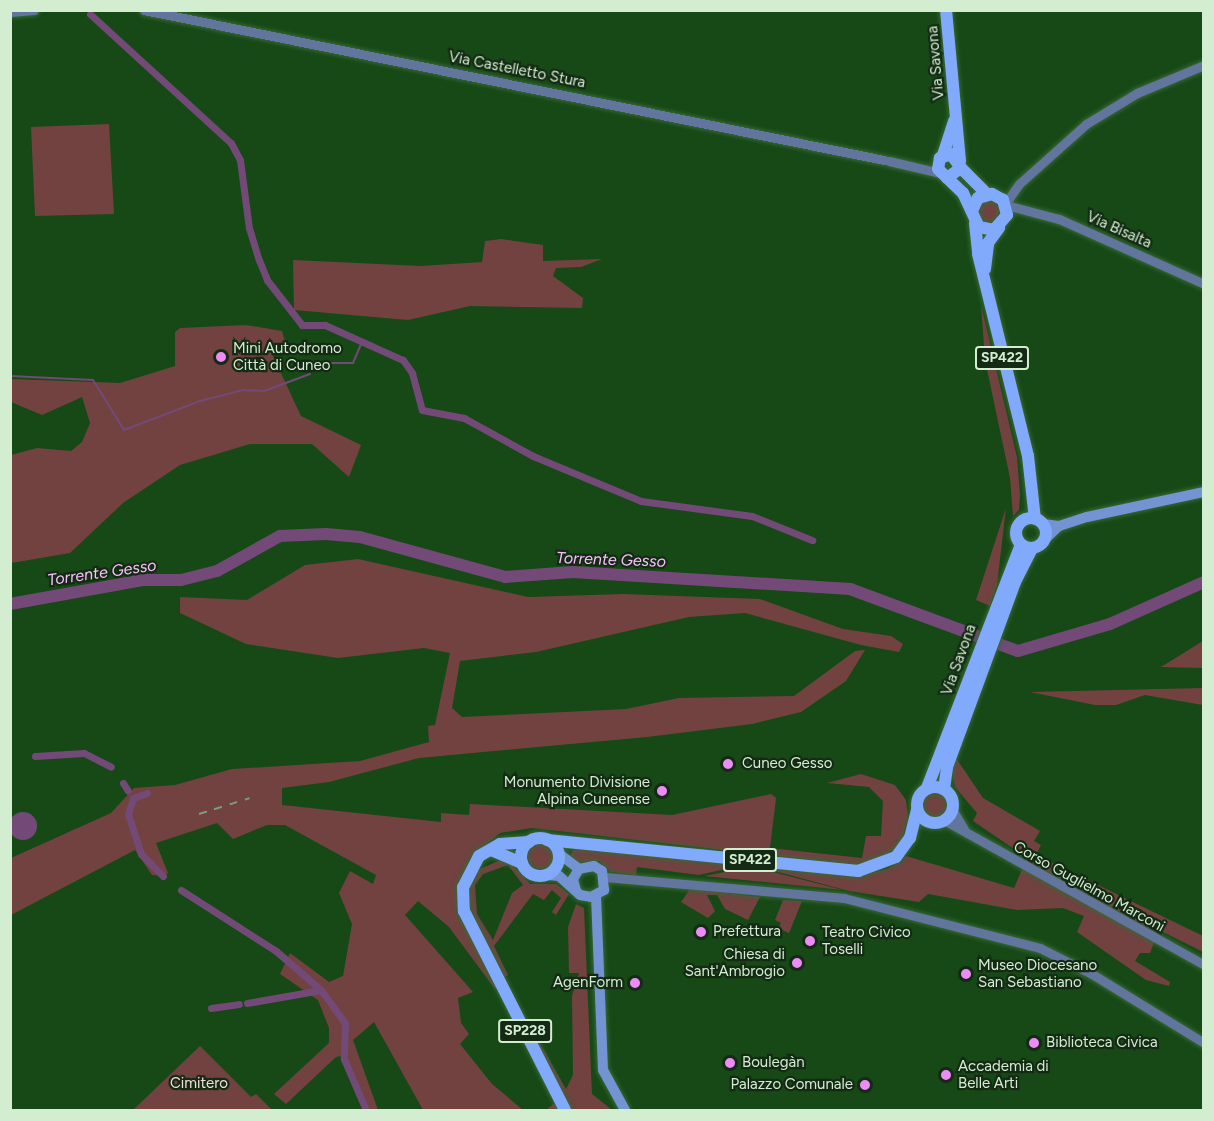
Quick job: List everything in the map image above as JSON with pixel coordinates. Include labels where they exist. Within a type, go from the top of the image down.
[{"type":"main road","name":"Via Savona","points":[[946,10],[960,164]]},
{"type":"main road","name":"Via Savona","points":[[944,175],[942,157],[955,114]]},
{"type":"main road","points":[[942,157],[955,155],[960,164],[990,194],[1006,204]]},
{"type":"main road","points":[[944,175],[960,164]]},
{"type":"main road","name":"SP422","points":[[944,175],[974,217],[985,279],[1022,437],[1034,521]]},
{"type":"main road","points":[[990,194],[975,202],[974,217],[984,229],[1002,224]]},
{"type":"main road","name":"SP422","points":[[985,279],[988,243],[1002,224],[1006,204]]},
{"type":"main road","points":[[1034,521],[1059,526],[1203,492]]},
{"type":"main road","name":"Via Savona","points":[[944,789],[948,766],[970,690],[1000,607],[1026,546],[1016,534],[1034,521]]},
{"type":"main road","points":[[1034,521],[1045,539]]},
{"type":"main road","points":[[1026,546],[1045,539],[1059,526]]},
{"type":"main road","name":"Via Savona","points":[[927,788],[970,690]]},
{"type":"main road","points":[[927,788],[944,789],[952,809]]},
{"type":"main road","name":"SP422","points":[[910,838],[919,795],[927,788]]},
{"type":"main road","name":"SP422","points":[[547,840],[858,871],[885,865],[910,838],[938,821],[952,809]]},
{"type":"main road","points":[[917,810],[938,821]]},
{"type":"main road","points":[[491,850],[516,840],[529,842],[547,840],[558,853],[579,869]]},
{"type":"main road","points":[[522,863],[522,851],[529,842]]},
{"type":"main road","points":[[558,853],[577,842]]},
{"type":"main road","points":[[491,850],[522,863],[535,876],[548,874],[559,876],[586,895]]},
{"type":"main road","name":"SP228","points":[[491,850],[472,864],[462,888],[464,911],[566,1110]]},
{"type":"main road","points":[[548,874],[557,866],[558,853]]},
{"type":"main road","points":[[586,895],[604,890],[605,878],[594,866],[579,869],[573,879],[586,895],[594,918],[603,1070],[625,1110]]},
{"type":"street","points":[[10,12],[34,10]]},
{"type":"street","name":"Via Castelletto Stura","points":[[144,10],[918,166],[944,175]]},
{"type":"street","points":[[1006,204],[1014,189],[1066,139],[1104,111],[1203,65]]},
{"type":"street","name":"Via Castelletto Stura","points":[[918,166],[942,157]]},
{"type":"street","points":[[990,194],[1014,189]]},
{"type":"street","name":"Via Bisalta","points":[[1006,204],[1020,212],[1059,219],[1203,284]]},
{"type":"street","points":[[1002,224],[1020,212]]},
{"type":"street","name":"Corso Guglielmo Marconi","points":[[952,809],[964,829]]},
{"type":"street","name":"Corso Guglielmo Marconi","points":[[938,821],[964,829],[1017,865],[1203,965]]},
{"type":"street","points":[[605,878],[844,898],[1046,950],[1203,1043]]},
{"type":"green space","points":[[109,124],[114,214],[35,216],[31,127]]},
{"type":"green space","points":[[992,199],[1002,211],[994,224],[982,224],[976,209],[980,202]]},
{"type":"green space","points":[[501,239],[543,245],[543,261],[602,259],[581,267],[556,268],[553,276],[583,298],[582,308],[470,306],[408,320],[294,310],[293,260],[421,266],[482,262],[485,241]]},
{"type":"green space","points":[[981,305],[1017,457],[1019,510],[1013,516],[1010,478],[985,360]]},
{"type":"green space","points":[[246,325],[282,331],[286,345],[272,354],[301,416],[361,445],[349,477],[312,444],[250,444],[180,465],[123,503],[70,553],[11,563],[11,455],[37,448],[71,451],[82,442],[90,423],[82,397],[42,415],[11,402],[11,379],[120,383],[175,366],[175,332],[180,328]]},
{"type":"green space","points":[[1006,508],[997,585],[990,606],[976,600]]},
{"type":"green space","points":[[358,559],[528,597],[623,594],[760,599],[843,629],[891,636],[903,644],[899,652],[861,645],[745,613],[689,617],[536,652],[460,661],[452,708],[462,717],[626,709],[679,698],[794,696],[855,651],[865,650],[846,681],[801,712],[752,724],[647,737],[419,758],[329,782],[282,788],[282,805],[441,822],[441,813],[469,815],[470,804],[672,815],[771,794],[776,798],[770,848],[862,858],[866,836],[881,836],[883,801],[869,787],[827,783],[861,774],[895,785],[906,800],[908,818],[902,840],[888,856],[857,865],[532,828],[500,833],[470,858],[459,885],[498,986],[495,989],[449,927],[418,901],[405,915],[473,992],[458,998],[461,1023],[469,1034],[460,1044],[492,1084],[523,1110],[423,1110],[374,1022],[353,1040],[378,1110],[367,1110],[345,1055],[336,1057],[286,1104],[274,1094],[329,1043],[329,1028],[318,1000],[280,974],[290,953],[329,982],[343,976],[352,924],[339,893],[350,871],[373,884],[376,875],[285,825],[267,825],[233,839],[217,823],[156,843],[168,873],[164,876],[152,875],[135,850],[11,915],[11,858],[111,813],[134,788],[175,785],[232,769],[360,761],[429,742],[428,726],[435,725],[450,653],[424,648],[338,658],[246,644],[180,613],[180,597],[247,600],[305,565]]},
{"type":"green space","points":[[1203,641],[1203,668],[1161,667]]},
{"type":"green space","points":[[1203,688],[1203,705],[1145,695],[1116,705],[1095,705],[1030,692]]},
{"type":"green space","points":[[956,758],[983,798],[1040,831],[1034,841],[1041,845],[1036,855],[1203,936],[1203,952],[1159,930],[1150,953],[1140,953],[1135,961],[1170,982],[1169,986],[1146,980],[1077,932],[1084,916],[1063,908],[1017,910],[928,894],[919,902],[849,891],[759,867],[857,876],[888,869],[906,856],[1014,888],[1027,858],[973,821],[977,813],[955,787],[952,774]]},
{"type":"green space","points":[[935,791],[945,795],[949,805],[945,815],[935,819],[925,815],[921,805],[925,795]]},
{"type":"green space","points":[[540,843],[549,847],[553,856],[549,865],[540,869],[531,865],[527,856],[531,847]]},
{"type":"green space","points":[[575,847],[743,865],[699,875],[637,867],[636,875],[611,872],[599,861],[578,863],[569,857]]},
{"type":"green space","points":[[501,860],[513,865],[530,884],[556,884],[569,894],[556,915],[552,912],[561,898],[552,890],[544,900],[533,894],[494,946],[508,975],[502,979],[471,918],[468,888],[477,870]],"holes":[[[508,865],[523,885],[512,893],[493,940],[477,914],[475,885],[483,874]]]},
{"type":"green space","points":[[757,868],[843,890],[704,876]]},
{"type":"green space","points":[[690,889],[760,897],[748,920],[725,909],[717,895],[707,895],[715,911],[708,918],[681,902]]},
{"type":"green space","points":[[783,900],[802,901],[789,933],[778,928],[781,923],[775,920]]},
{"type":"green space","points":[[576,904],[584,908],[592,1094],[612,1110],[546,1110],[561,1098],[534,1049],[540,1043],[566,1089],[573,1075],[572,996],[579,973],[569,973],[568,927]]},
{"type":"green space","name":"Cimitero","points":[[200,1046],[251,1097],[256,1094],[272,1110],[133,1110]]},
{"type":"shaded area","points":[[23,812],[33,816],[37,826],[33,836],[23,840],[13,836],[9,826],[13,816]]},
{"type":"waterway","points":[[90,14],[231,143],[240,160],[249,228],[259,260],[267,280],[302,325],[325,325],[403,360],[412,373],[422,410],[464,418],[533,456],[641,501],[752,516],[812,540]]},
{"type":"waterway","points":[[314,371],[328,363],[353,363],[361,344]]},
{"type":"waterway","points":[[10,376],[93,380],[124,430],[200,401],[243,390],[264,391],[310,374]]},
{"type":"waterway","name":"Torrente Gesso","points":[[10,604],[144,580],[181,580],[217,571],[280,536],[326,534],[360,537],[505,577],[573,572],[850,589],[1018,651],[1110,624],[1204,582]]},
{"type":"waterway","points":[[35,756],[84,753],[111,767]]},
{"type":"waterway","points":[[123,783],[128,791]]},
{"type":"waterway","points":[[147,793],[133,798],[128,814],[141,854],[163,876]]},
{"type":"waterway","points":[[181,890],[276,951],[321,990]]},
{"type":"waterway","points":[[247,1003],[321,990],[345,1023],[344,1059],[366,1110]]},
{"type":"waterway","points":[[211,1008],[239,1004]]},
{"type":"railway","points":[[199,814],[250,798]]},
{"type":"place","name":"Mini Autodromo Città di Cuneo","points":[[221,357]]},
{"type":"place","name":"Cuneo Gesso","points":[[728,764]]},
{"type":"place","name":"Monumento Divisione Alpina Cuneense","points":[[662,791]]},
{"type":"place","name":"Prefettura","points":[[701,932]]},
{"type":"place","name":"Teatro Civico Toselli","points":[[810,941]]},
{"type":"place","name":"Chiesa di Sant'Ambrogio","points":[[797,963]]},
{"type":"place","name":"Museo Diocesano San Sebastiano","points":[[966,974]]},
{"type":"place","name":"AgenForm","points":[[635,983]]},
{"type":"place","name":"Biblioteca Civica","points":[[1034,1043]]},
{"type":"place","name":"Boulegàn","points":[[730,1063]]},
{"type":"place","name":"Accademia di Belle Arti","points":[[946,1075]]},
{"type":"place","name":"Palazzo Comunale","points":[[865,1085]]}]
